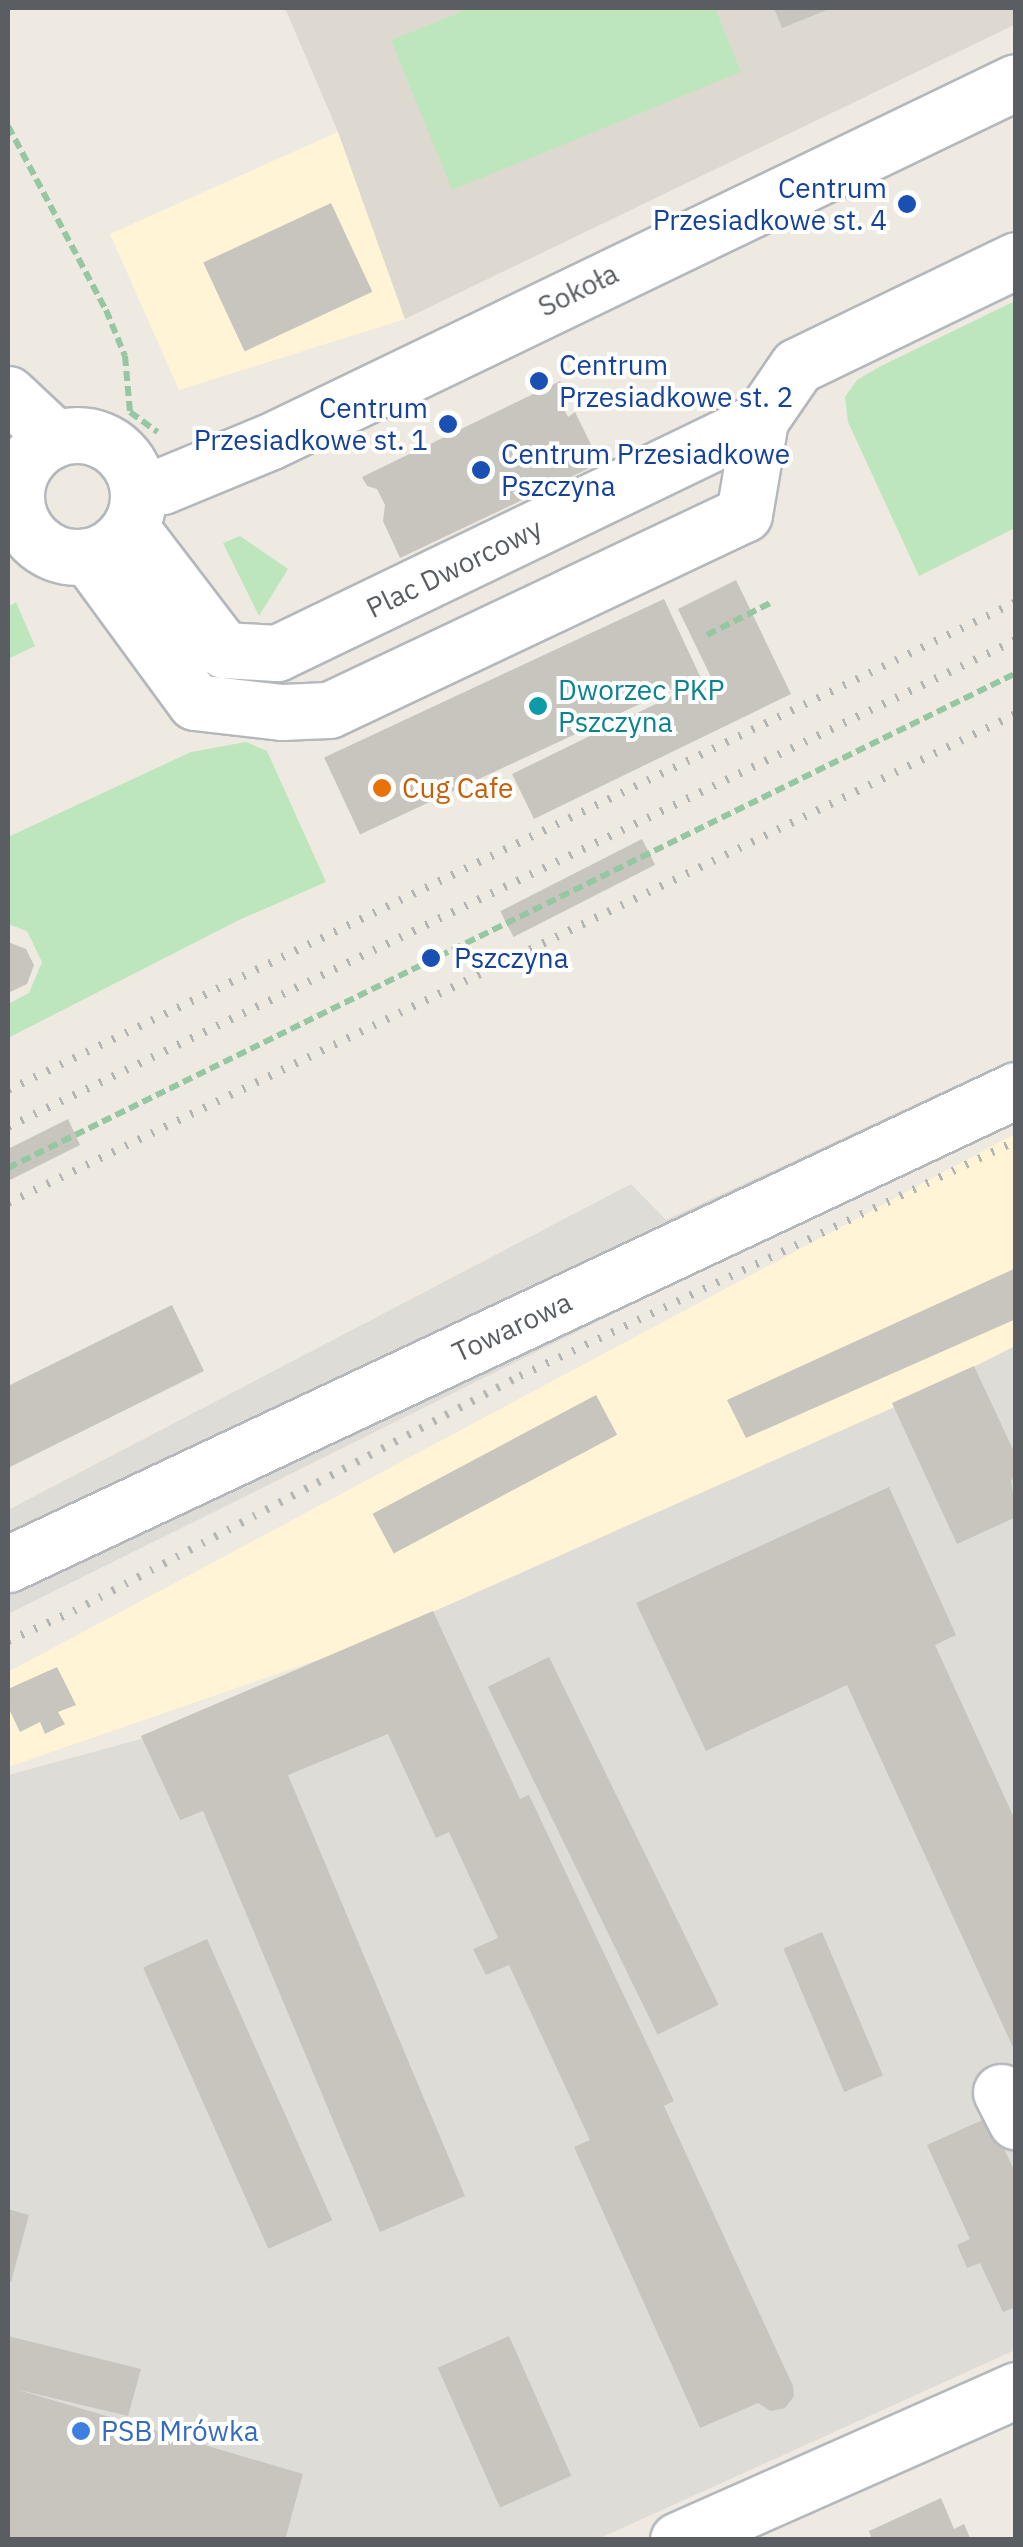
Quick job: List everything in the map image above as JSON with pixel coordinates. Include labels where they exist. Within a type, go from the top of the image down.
[{"type":"street","name":"Sokoła","points":[[118,524],[162,486],[270,442],[1016,82]]},
{"type":"street","name":"Plac Dworcowy","points":[[118,524],[224,650],[277,653],[760,420],[797,366],[1016,260]]},
{"type":"street","points":[[8,394],[55,438]]},
{"type":"street","points":[[118,524],[55,553],[18,540],[13,474],[39,447],[55,438],[92,436],[108,443],[133,471],[118,524],[194,702],[281,712],[329,710],[744,514],[760,420]]},
{"type":"street","name":"Towarowa","points":[[8,1564],[1016,1090]]},
{"type":"street","points":[[678,2540],[1016,2390]]},
{"type":"path","points":[[8,126],[106,310],[125,356],[130,412]]},
{"type":"path","points":[[707,635],[772,602]]},
{"type":"path","points":[[8,1168],[1016,673]]},
{"type":"shaded area","points":[[285,8],[1015,8],[1016,24],[405,319],[338,132]]},
{"type":"shaded area","points":[[338,132],[405,319],[179,390],[110,234]]},
{"type":"shaded area","points":[[961,1083],[972,1136],[8,1614],[8,1510],[631,1184],[666,1220]]},
{"type":"shaded area","points":[[1015,1134],[1015,1346],[899,1405],[349,1649],[8,1767],[8,1672]]},
{"type":"shaded area","points":[[1015,1346],[1015,2350],[598,2539],[8,2540],[8,1775],[156,1735],[899,1405]]},
{"type":"green space","points":[[471,8],[715,8],[741,72],[452,190],[391,40]]},
{"type":"green space","points":[[1015,301],[1015,528],[919,576],[848,422],[845,397],[857,380],[879,367]]},
{"type":"green space","points":[[240,536],[288,569],[259,616],[223,543]]},
{"type":"green space","points":[[16,602],[35,646],[8,659],[8,607]]},
{"type":"green space","points":[[246,742],[267,751],[326,882],[239,920],[8,1038],[8,1004],[29,993],[42,962],[27,931],[8,924],[8,837],[191,752]]},
{"type":"building","points":[[774,8],[832,8],[782,28]]},
{"type":"building","points":[[331,203],[372,292],[245,351],[203,263]]},
{"type":"building","name":"Centrum Przesiadkowe Pszczyna","points":[[560,381],[566,392],[560,402],[568,417],[575,412],[600,463],[400,558],[383,521],[385,505],[377,489],[367,486],[362,477]]},
{"type":"building","points":[[736,580],[791,694],[534,819],[512,774],[711,677],[678,609]]},
{"type":"building","name":"Dworzec PKP Pszczyna","points":[[664,599],[700,676],[360,835],[324,757]]},
{"type":"building","points":[[642,839],[655,865],[513,937],[500,911]]},
{"type":"building","points":[[8,942],[26,949],[34,965],[27,984],[8,993]]},
{"type":"building","points":[[68,1119],[80,1145],[8,1181],[8,1149]]},
{"type":"building","points":[[1016,1268],[1016,1319],[746,1438],[727,1400]]},
{"type":"building","points":[[172,1305],[204,1371],[8,1468],[8,1386]]},
{"type":"building","points":[[974,1366],[1016,1456],[1016,1478],[1011,1480],[1016,1517],[957,1544],[892,1403]]},
{"type":"building","points":[[596,1395],[617,1435],[394,1554],[373,1514]]},
{"type":"building","points":[[889,1487],[956,1635],[935,1645],[1016,1822],[1016,2054],[847,1685],[706,1751],[636,1603]]},
{"type":"building","points":[[433,1611],[520,1799],[529,1795],[674,2101],[664,2106],[793,2386],[794,2396],[785,2408],[771,2411],[758,2403],[700,2428],[574,2147],[590,2140],[509,1965],[486,1975],[473,1949],[498,1938],[449,1832],[436,1838],[388,1734],[288,1775],[465,2196],[380,2232],[203,1811],[180,1820],[141,1736]]},
{"type":"building","points":[[549,1657],[719,2005],[658,2035],[488,1687]]},
{"type":"building","points":[[57,1667],[76,1705],[58,1712],[65,1724],[45,1734],[40,1722],[20,1732],[8,1707],[8,1689]]},
{"type":"building","points":[[822,1932],[883,2076],[844,2092],[783,1948]]},
{"type":"building","points":[[207,1939],[332,2220],[268,2249],[143,1967]]},
{"type":"building","points":[[989,2117],[1016,2174],[1016,2307],[1003,2312],[980,2263],[967,2268],[957,2245],[970,2239],[927,2145]]},
{"type":"building","points":[[8,2209],[29,2215],[11,2282],[8,2281]]},
{"type":"building","name":"PSB Mrówka","points":[[8,2336],[141,2369],[128,2416],[15,2389],[303,2474],[285,2540],[8,2540]]},
{"type":"building","points":[[509,2336],[571,2476],[500,2507],[438,2368]]},
{"type":"building","points":[[941,2498],[954,2529],[964,2524],[971,2540],[872,2540],[869,2531]]},
{"type":"railway","points":[[8,1090],[1016,602]]},
{"type":"railway","points":[[8,1127],[1016,640]]},
{"type":"railway","points":[[8,1203],[1016,714]]},
{"type":"railway","points":[[8,1641],[74,1611],[520,1376],[1016,1141]]},
{"type":"place","name":"Centrum Przesiadkowe st. 4","points":[[907,204]]},
{"type":"place","name":"Centrum Przesiadkowe st. 2","points":[[539,381]]},
{"type":"place","name":"Centrum Przesiadkowe st. 1","points":[[448,424]]},
{"type":"place","name":"Centrum Przesiadkowe Pszczyna","points":[[481,470]]},
{"type":"place","name":"Dworzec PKP Pszczyna","points":[[538,706]]},
{"type":"place","name":"Cug Cafe","points":[[382,788]]},
{"type":"place","name":"Pszczyna","points":[[431,958]]},
{"type":"place","name":"PSB Mrówka","points":[[81,2431]]}]
